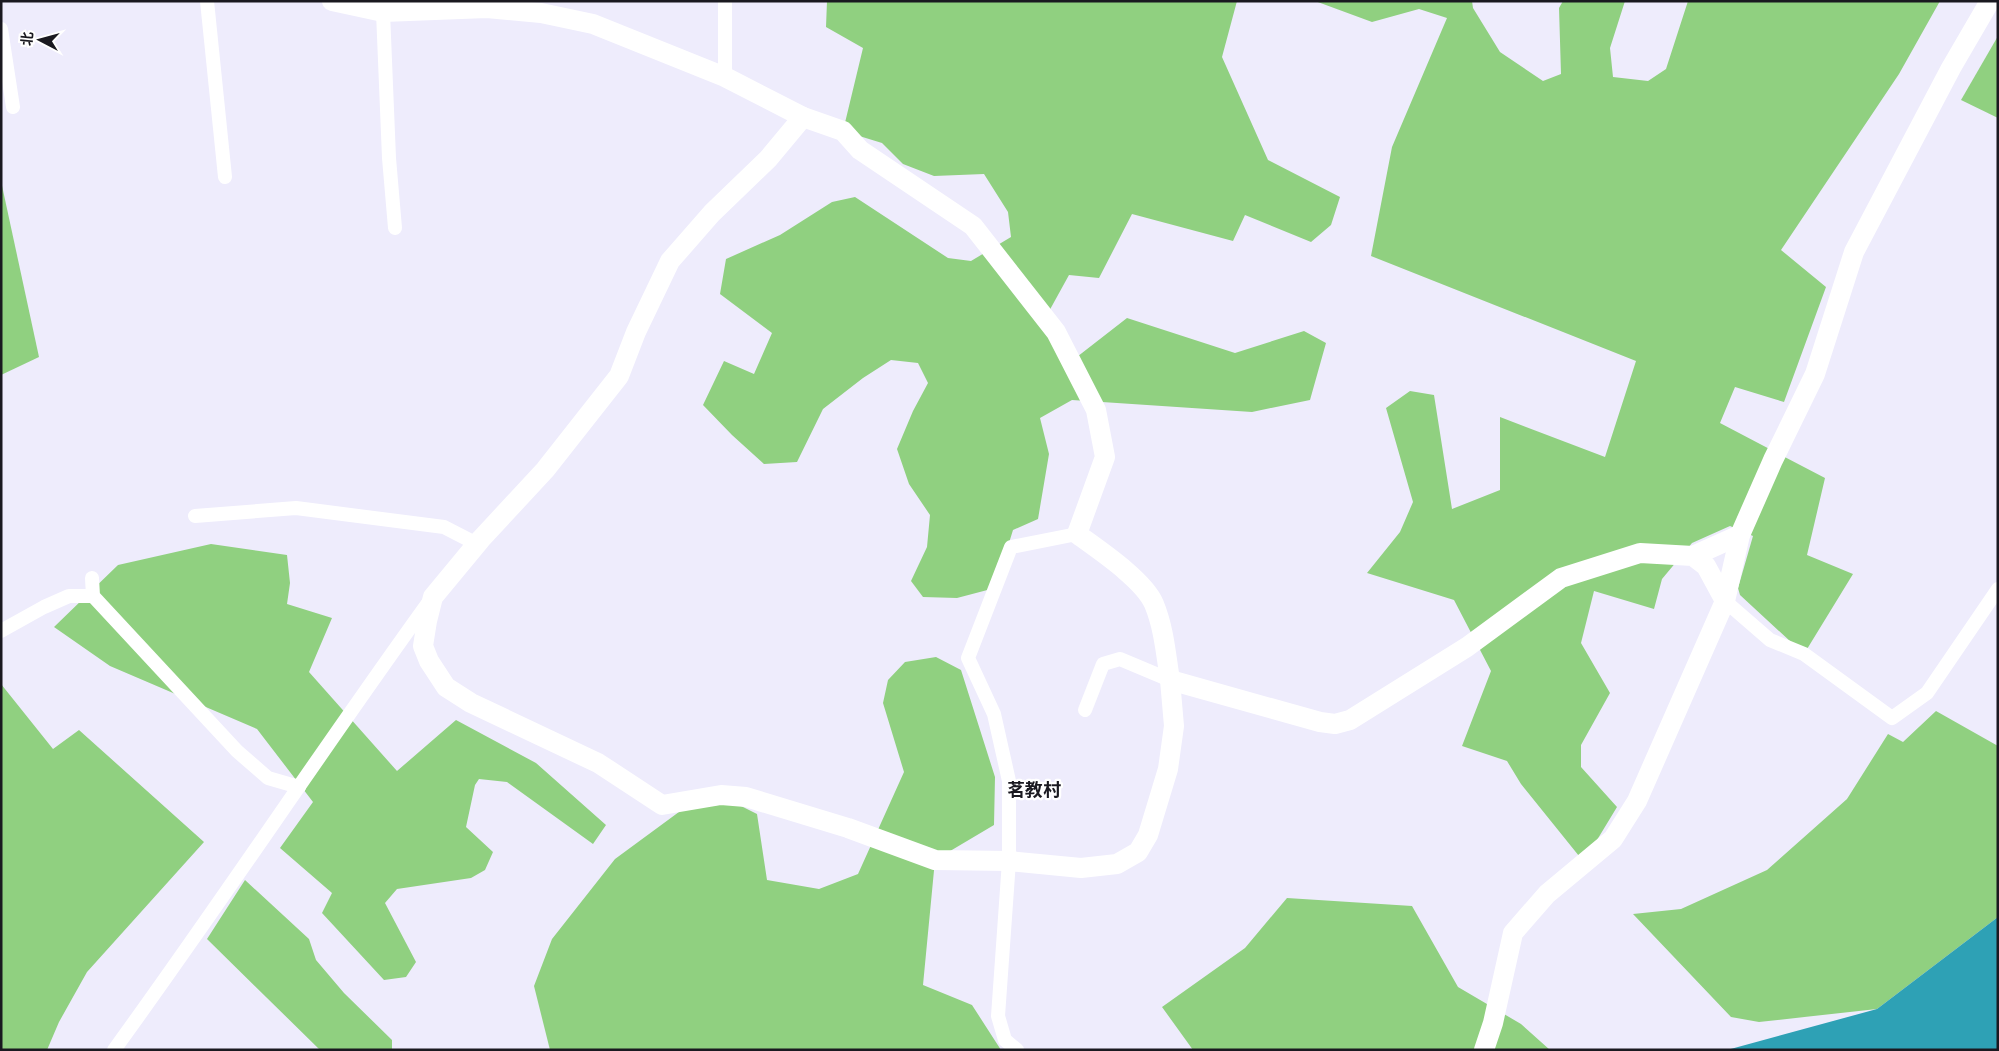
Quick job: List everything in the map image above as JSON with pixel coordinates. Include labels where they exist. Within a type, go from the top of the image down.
[{"type":"street","points":[[207,1],[225,177]]},
{"type":"street","points":[[332,1],[383,12],[476,5],[541,13],[593,24],[725,77],[803,116],[843,131],[860,150],[974,226],[1056,332],[1096,410],[1105,457],[1077,534]]},
{"type":"street","points":[[725,1],[725,77]]},
{"type":"street","points":[[1484,1050],[1493,1023],[1513,933],[1547,894],[1613,839],[1638,801],[1725,600],[1740,535],[1773,460],[1815,374],[1854,252],[1951,68],[1990,1]]},
{"type":"street","points":[[383,12],[389,158],[395,228]]},
{"type":"street","points":[[1,29],[13,107]]},
{"type":"street","points":[[114,1050],[180,958],[353,707],[433,597],[477,544],[545,470],[619,376],[636,332],[670,262],[712,213],[768,159],[803,116]]},
{"type":"street","points":[[195,516],[296,508],[444,528],[477,544]]},
{"type":"street","points":[[433,597],[422,646],[429,662],[446,687],[471,703],[598,763],[662,805],[721,795],[746,798],[848,828],[935,860],[1009,861],[1081,868],[1117,864],[1138,852],[1148,834],[1168,769],[1174,726],[1164,640],[1154,602],[1131,575],[1077,534],[1011,547],[968,658],[994,714],[1009,781],[1009,861],[998,1016],[1005,1040],[1017,1050]]},
{"type":"street","points":[[1085,710],[1103,664],[1120,659],[1170,680],[1320,722],[1335,724],[1350,720],[1467,647],[1561,578],[1640,553],[1693,556],[1740,535]]},
{"type":"street","points":[[1693,556],[1706,566],[1725,600],[1770,640],[1804,654],[1892,718],[1927,693],[1998,590]]},
{"type":"street","points":[[92,578],[93,596],[237,751],[268,778],[299,787]]},
{"type":"street","points":[[1,631],[44,607],[70,596],[93,596]]},
{"type":"green space","points":[[827,1],[1237,1],[1222,57],[1268,160],[1340,197],[1331,225],[1311,242],[1245,215],[1233,241],[1132,214],[1099,278],[1069,275],[1042,324],[1064,367],[1127,318],[1235,353],[1304,331],[1326,343],[1310,400],[1252,412],[1072,400],[1040,418],[1049,454],[1038,519],[1013,530],[995,588],[957,598],[923,597],[911,581],[927,547],[930,515],[909,484],[897,449],[913,411],[928,383],[918,363],[891,360],[863,378],[823,409],[797,462],[764,464],[703,405],[724,361],[754,374],[772,333],[720,294],[726,259],[780,235],[832,202],[855,197],[948,258],[971,261],[1011,237],[1008,212],[984,174],[934,176],[903,164],[882,143],[843,131],[863,48],[826,27]]},
{"type":"green space","points":[[1315,1],[1472,1],[1473,8],[1500,52],[1543,81],[1561,74],[1559,8],[1563,1],[1625,1],[1610,48],[1613,77],[1648,81],[1666,69],[1688,1],[1940,1],[1899,74],[1781,250],[1826,287],[1784,402],[1735,387],[1720,423],[1825,478],[1807,555],[1853,574],[1804,654],[1740,595],[1738,588],[1753,536],[1730,526],[1692,543],[1662,579],[1654,609],[1594,591],[1581,643],[1610,693],[1581,745],[1581,767],[1617,807],[1597,840],[1579,856],[1521,784],[1507,761],[1462,746],[1491,671],[1454,600],[1367,573],[1400,532],[1413,502],[1386,408],[1410,391],[1434,395],[1452,509],[1500,490],[1500,417],[1605,457],[1636,361],[1371,256],[1392,147],[1447,18],[1419,9],[1372,22]]},
{"type":"green space","points":[[1998,36],[1998,118],[1961,100]]},
{"type":"green space","points":[[1,181],[39,357],[1,375]]},
{"type":"green space","points":[[211,544],[287,555],[290,583],[287,604],[332,618],[309,672],[397,771],[456,720],[536,763],[606,825],[593,844],[507,782],[479,779],[475,785],[466,827],[493,852],[485,870],[471,878],[397,889],[385,903],[416,962],[406,977],[384,980],[322,913],[332,893],[280,848],[313,802],[257,729],[110,666],[54,627],[118,565]]},
{"type":"green space","points":[[936,657],[961,670],[995,777],[994,825],[935,860],[923,985],[972,1005],[1001,1050],[550,1050],[534,986],[552,939],[615,859],[683,809],[735,803],[757,814],[767,880],[819,889],[858,874],[904,772],[883,703],[888,680],[905,662]]},
{"type":"green space","points":[[1,684],[53,749],[79,730],[204,842],[87,972],[59,1022],[47,1050],[1,1050]]},
{"type":"green space","points":[[1936,711],[1998,746],[1998,917],[1877,1009],[1759,1022],[1731,1017],[1633,914],[1681,909],[1767,870],[1847,799],[1888,734],[1903,742]]},
{"type":"green space","points":[[245,880],[309,939],[316,960],[344,993],[392,1040],[392,1050],[320,1050],[207,939]]},
{"type":"green space","points":[[1287,898],[1412,906],[1458,987],[1521,1024],[1550,1050],[1193,1050],[1162,1007],[1245,948]]},
{"type":"water","points":[[1998,917],[1998,1050],[1727,1050],[1877,1009]]},
{"type":"district","name":"茗教村","points":[[1034,789]]}]
